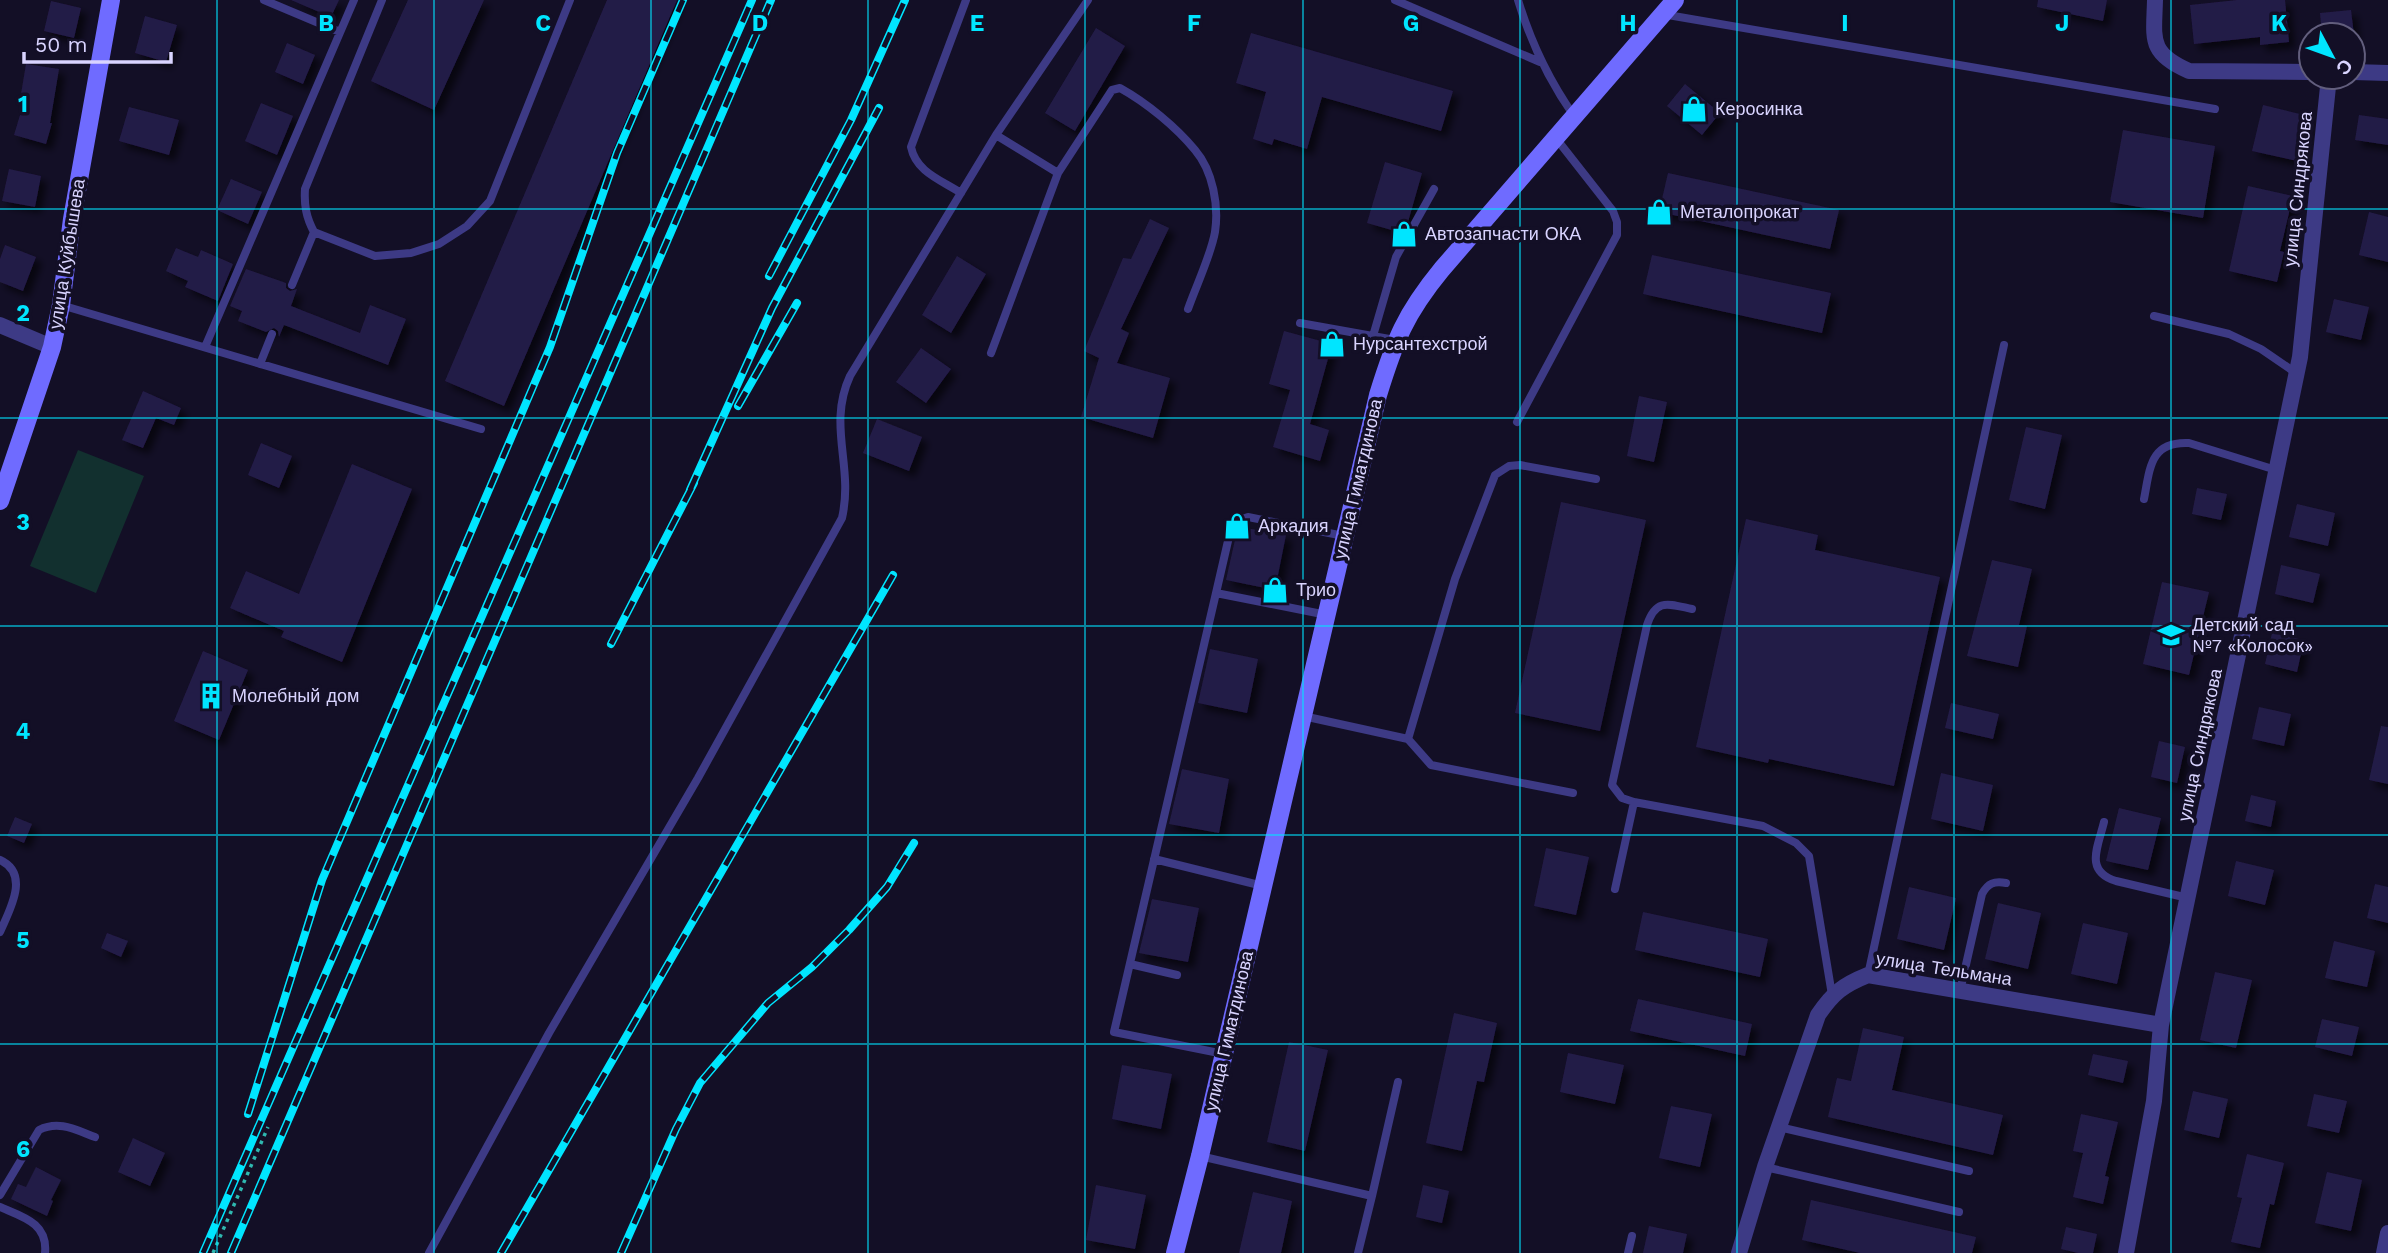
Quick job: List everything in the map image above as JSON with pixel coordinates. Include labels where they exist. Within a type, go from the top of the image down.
[{"type":"main road","name":"улица Куйбышева","points":[[0,501],[52,347],[111,0]]},
{"type":"main road","name":"улица Гиматдинова","points":[[1175,1253],[1378,395],[1395,340],[1422,294],[1675,0]]},
{"type":"street","points":[[2155,0],[2154,38],[2159,51],[2175,65],[2189,71],[2297,72]]},
{"type":"street","points":[[2367,72],[2388,72]]},
{"type":"street","name":"улица Синдрякова","points":[[2126,1253],[2154,1101],[2161,1025],[2297,373],[2327,91]]},
{"type":"street","points":[[0,325],[52,347]]},
{"type":"street","name":"улица Тельмана","points":[[1739,1253],[1765,1167],[1818,1015],[1832,995],[1847,984],[1868,975],[2161,1025]]},
{"type":"street","points":[[2384,1253],[2388,1233]]},
{"type":"lane","points":[[264,0],[340,32]]},
{"type":"lane","points":[[205,347],[354,0]]},
{"type":"lane","points":[[382,0],[305,189],[304,204],[314,232],[375,256],[411,253],[439,244],[467,226],[490,201],[570,0]]},
{"type":"lane","points":[[961,193],[922,169],[914,159],[911,147],[966,0]]},
{"type":"lane","points":[[429,1253],[549,1033],[691,790],[842,518],[846,481],[839,407],[843,391],[996,135],[1088,0]]},
{"type":"lane","points":[[1395,0],[1541,62]]},
{"type":"lane","points":[[1518,0],[1530,39],[1541,62],[1554,88],[1574,116]]},
{"type":"lane","points":[[1662,14],[2215,109]]},
{"type":"lane","points":[[991,353],[1058,173],[1105,99],[1112,90],[1120,88],[1162,119],[1197,151],[1212,182],[1216,206],[1215,233],[1188,309]]},
{"type":"lane","points":[[996,135],[1058,173]]},
{"type":"lane","points":[[1517,422],[1617,235],[1614,211],[1555,137]]},
{"type":"lane","points":[[1373,336],[1396,257],[1434,189]]},
{"type":"lane","points":[[292,285],[314,232]]},
{"type":"lane","points":[[61,305],[481,429]]},
{"type":"lane","points":[[2154,316],[2230,334],[2261,349],[2297,373]]},
{"type":"lane","points":[[1300,323],[1395,340]]},
{"type":"lane","points":[[260,363],[272,334]]},
{"type":"lane","points":[[1868,975],[2004,345]]},
{"type":"lane","points":[[2144,499],[2151,464],[2159,450],[2174,442],[2189,443],[2276,470]]},
{"type":"lane","points":[[1408,739],[1455,579],[1495,475],[1509,466],[1520,465],[1596,480]]},
{"type":"lane","points":[[1224,1054],[1114,1032],[1231,528],[1240,519],[1248,517],[1345,536]]},
{"type":"lane","points":[[1216,593],[1327,615]]},
{"type":"lane","points":[[1692,609],[1668,604],[1651,612],[1612,785],[1622,798],[1634,802],[1763,826],[1796,843],[1810,856],[1832,995]]},
{"type":"lane","points":[[1303,716],[1408,739],[1431,765],[1573,793]]},
{"type":"lane","points":[[1615,889],[1634,802]]},
{"type":"lane","points":[[2104,822],[2095,863],[2099,871],[2107,878],[2188,898]]},
{"type":"lane","points":[[1154,859],[1263,886]]},
{"type":"lane","points":[[0,860],[8,864],[17,881],[14,899],[0,932]]},
{"type":"lane","points":[[1960,991],[1982,894],[1991,883],[2006,883]]},
{"type":"lane","points":[[1130,964],[1177,975]]},
{"type":"lane","points":[[1358,1253],[1398,1082]]},
{"type":"lane","points":[[0,1195],[39,1130],[58,1124],[95,1137]]},
{"type":"lane","points":[[1779,1127],[1969,1171]]},
{"type":"lane","points":[[1200,1156],[1372,1196]]},
{"type":"lane","points":[[1765,1167],[1959,1212]]},
{"type":"lane","points":[[0,1208],[38,1225],[44,1235],[45,1253]]},
{"type":"lane","points":[[1628,1253],[1632,1236]]},
{"type":"path","points":[[213,1253],[268,1126]]},
{"type":"green space","points":[[78,450],[144,476],[96,593],[30,566]]},
{"type":"building","points":[[291,0],[339,0],[331,17]]},
{"type":"building","points":[[408,0],[484,0],[434,110],[371,81]]},
{"type":"building","points":[[607,0],[677,0],[504,406],[445,381]]},
{"type":"building","points":[[2038,0],[2107,0],[2103,21],[2037,7]]},
{"type":"building","points":[[2237,0],[2285,0],[2289,42],[2260,45],[2260,37],[2194,44],[2190,5]]},
{"type":"building","points":[[51,1],[81,8],[74,38],[44,31]]},
{"type":"building","points":[[2351,10],[2352,21],[2321,21],[2320,13]]},
{"type":"building","points":[[145,16],[177,25],[166,62],[135,53]]},
{"type":"building","points":[[1096,28],[1125,46],[1075,131],[1045,113]]},
{"type":"building","points":[[1251,33],[1453,91],[1441,131],[1322,97],[1307,149],[1274,139],[1272,145],[1253,139],[1266,92],[1236,83]]},
{"type":"building","points":[[287,43],[315,55],[303,84],[275,72]]},
{"type":"building","points":[[26,64],[59,69],[52,123],[46,144],[14,135],[26,95],[21,94]]},
{"type":"building","name":"Керосинка","points":[[1685,84],[1720,113],[1702,135],[1667,106]]},
{"type":"building","points":[[261,103],[293,116],[277,155],[245,141]]},
{"type":"building","points":[[2263,105],[2308,116],[2297,161],[2252,151]]},
{"type":"building","points":[[129,107],[179,120],[169,155],[119,141]]},
{"type":"building","points":[[2359,115],[2388,119],[2388,145],[2355,140]]},
{"type":"building","points":[[2123,130],[2215,146],[2203,218],[2110,202]]},
{"type":"building","points":[[1385,162],[1422,173],[1408,222],[1402,233],[1367,223]]},
{"type":"building","points":[[9,169],[41,176],[35,207],[2,201]]},
{"type":"building","points":[[1668,173],[1839,210],[1830,249],[1659,212]]},
{"type":"building","points":[[231,179],[262,192],[248,224],[217,210]]},
{"type":"building","points":[[2248,186],[2293,196],[2280,251],[2284,252],[2277,282],[2229,271]]},
{"type":"building","points":[[2369,212],[2388,217],[2388,262],[2359,255]]},
{"type":"building","points":[[1150,219],[1169,228],[1121,329],[1129,333],[1117,363],[1170,378],[1153,438],[1081,417],[1099,358],[1084,351],[1123,258],[1131,259]]},
{"type":"building","points":[[5,245],[36,257],[23,291],[0,282],[0,259]]},
{"type":"building","points":[[176,248],[198,257],[201,250],[233,264],[218,301],[185,287],[188,281],[166,271]]},
{"type":"building","points":[[1652,255],[1831,293],[1822,333],[1643,294]]},
{"type":"building","points":[[957,256],[986,274],[951,333],[922,315]]},
{"type":"building","points":[[246,269],[286,283],[286,288],[290,291],[297,289],[291,306],[360,333],[370,305],[406,319],[388,365],[284,325],[279,337],[274,328],[266,332],[238,321],[242,311],[230,306]]},
{"type":"building","points":[[2334,299],[2369,307],[2361,340],[2326,332]]},
{"type":"building","points":[[1284,331],[1332,344],[1310,424],[1329,430],[1320,461],[1273,447],[1290,390],[1269,384]]},
{"type":"building","points":[[921,348],[951,369],[926,403],[896,382]]},
{"type":"building","points":[[143,391],[181,408],[174,425],[156,418],[143,448],[122,440]]},
{"type":"building","points":[[1639,396],[1667,402],[1654,462],[1627,456]]},
{"type":"building","points":[[877,419],[922,437],[909,471],[863,453]]},
{"type":"building","points":[[2026,427],[2062,435],[2045,509],[2009,500]]},
{"type":"building","points":[[261,443],[292,456],[279,488],[248,475]]},
{"type":"building","points":[[352,464],[412,489],[342,662],[281,637],[284,631],[230,608],[246,571],[299,594]]},
{"type":"building","points":[[2197,488],[2227,494],[2221,520],[2192,514]]},
{"type":"building","points":[[1561,502],[1646,520],[1600,731],[1515,713]]},
{"type":"building","points":[[2297,504],[2335,513],[2328,546],[2289,537]]},
{"type":"building","points":[[1746,519],[1818,535],[1815,550],[1940,577],[1894,786],[1769,759],[1768,763],[1696,747]]},
{"type":"building","points":[[1240,527],[1286,535],[1275,590],[1226,580]]},
{"type":"building","points":[[1992,560],[2032,569],[2019,625],[2027,626],[2018,667],[1967,656]]},
{"type":"building","points":[[2281,565],[2320,574],[2313,603],[2275,594]]},
{"type":"building","points":[[2162,582],[2209,592],[2189,675],[2143,664]]},
{"type":"building","points":[[2272,633],[2304,640],[2297,672],[2265,664]]},
{"type":"building","points":[[1210,649],[1258,659],[1247,713],[1198,703]]},
{"type":"building","name":"Молебный дом","points":[[203,651],[248,670],[219,740],[174,721]]},
{"type":"building","points":[[1951,703],[1999,714],[1993,739],[1945,728]]},
{"type":"building","points":[[2259,707],[2291,714],[2284,746],[2252,739]]},
{"type":"building","points":[[2381,726],[2388,727],[2388,784],[2369,780]]},
{"type":"building","points":[[2159,741],[2185,747],[2177,783],[2151,777]]},
{"type":"building","points":[[1182,769],[1229,779],[1219,833],[1169,824]]},
{"type":"building","points":[[1941,773],[1993,785],[1983,831],[1931,819]]},
{"type":"building","points":[[2251,795],[2276,801],[2271,827],[2245,821]]},
{"type":"building","points":[[2119,808],[2161,818],[2148,870],[2106,861]]},
{"type":"building","points":[[15,817],[32,824],[24,843],[7,836]]},
{"type":"building","points":[[1546,848],[1589,857],[1576,915],[1534,906]]},
{"type":"building","points":[[2236,861],[2274,870],[2265,905],[2228,896]]},
{"type":"building","points":[[2375,884],[2388,887],[2388,923],[2367,918]]},
{"type":"building","points":[[1909,887],[1956,898],[1944,950],[1897,939]]},
{"type":"building","points":[[1152,899],[1199,908],[1188,962],[1139,953]]},
{"type":"building","points":[[1998,903],[2041,913],[2028,969],[1985,959]]},
{"type":"building","points":[[1643,912],[1768,939],[1760,977],[1635,950]]},
{"type":"building","points":[[2083,923],[2128,933],[2117,984],[2071,974]]},
{"type":"building","points":[[107,933],[128,941],[121,957],[101,948]]},
{"type":"building","points":[[2334,941],[2375,951],[2367,987],[2325,978]]},
{"type":"building","points":[[2215,972],[2252,980],[2236,1048],[2200,1040]]},
{"type":"building","points":[[1638,999],[1752,1024],[1745,1056],[1630,1031]]},
{"type":"building","points":[[1454,1013],[1497,1023],[1484,1082],[1477,1081],[1462,1151],[1426,1143]]},
{"type":"building","points":[[2322,1019],[2359,1027],[2352,1056],[2315,1047]]},
{"type":"building","points":[[1863,1028],[1904,1037],[1892,1090],[2003,1115],[1993,1155],[1828,1117],[1837,1078],[1851,1081]]},
{"type":"building","points":[[1289,1042],[1328,1050],[1305,1151],[1267,1142]]},
{"type":"building","points":[[1568,1053],[1624,1065],[1615,1104],[1560,1092]]},
{"type":"building","points":[[2093,1054],[2128,1061],[2123,1083],[2088,1075]]},
{"type":"building","points":[[1122,1065],[1172,1074],[1161,1129],[1112,1119]]},
{"type":"building","points":[[2193,1091],[2228,1099],[2219,1138],[2184,1130]]},
{"type":"building","points":[[2314,1094],[2347,1101],[2339,1133],[2307,1126]]},
{"type":"building","points":[[1671,1106],[1712,1114],[1700,1167],[1659,1158]]},
{"type":"building","points":[[2081,1114],[2118,1122],[2105,1176],[2109,1177],[2103,1204],[2073,1197],[2083,1153],[2073,1151]]},
{"type":"building","points":[[133,1138],[165,1153],[150,1186],[118,1172]]},
{"type":"building","points":[[2247,1154],[2284,1163],[2274,1205],[2270,1204],[2260,1248],[2231,1242],[2242,1198],[2237,1197]]},
{"type":"building","points":[[36,1167],[61,1180],[47,1216],[11,1199],[18,1184],[26,1187]]},
{"type":"building","points":[[2327,1172],[2362,1180],[2351,1231],[2315,1223]]},
{"type":"building","points":[[1096,1185],[1146,1195],[1135,1249],[1086,1240]]},
{"type":"building","points":[[1423,1185],[1449,1191],[1442,1223],[1416,1217]]},
{"type":"building","points":[[1253,1192],[1292,1201],[1281,1253],[1239,1253]]},
{"type":"building","points":[[1811,1200],[1976,1237],[1972,1253],[1860,1253],[1802,1240]]},
{"type":"building","points":[[1649,1226],[1687,1234],[1683,1253],[1643,1253]]},
{"type":"building","points":[[2066,1227],[2097,1234],[2093,1253],[2061,1249]]},
{"type":"railway","points":[[248,1114],[322,880],[550,347],[617,153],[683,0]]},
{"type":"railway","points":[[203,1253],[752,0]]},
{"type":"railway","points":[[231,1253],[771,0]]},
{"type":"railway","points":[[769,276],[851,120],[905,0]]},
{"type":"railway","points":[[690,490],[772,308],[879,108]]},
{"type":"railway","points":[[738,406],[797,303]]},
{"type":"railway","points":[[611,644],[694,483]]},
{"type":"railway","points":[[501,1253],[893,575]]},
{"type":"railway","points":[[621,1253],[676,1129],[700,1083],[768,1003],[812,967],[849,930],[887,887],[914,843]]},
{"type":"place","name":"Керосинка","points":[[1694,109]]},
{"type":"place","name":"Металопрокат","points":[[1659,212]]},
{"type":"place","name":"Автозапчасти ОКА","points":[[1404,234]]},
{"type":"place","name":"Нурсантехстрой","points":[[1332,344]]},
{"type":"place","name":"Аркадия","points":[[1237,526]]},
{"type":"place","name":"Трио","points":[[1275,590]]},
{"type":"place","name":"Детский сад №7 «Колосок»","points":[[2171,635]]},
{"type":"place","name":"Молебный дом","points":[[211,696]]}]
